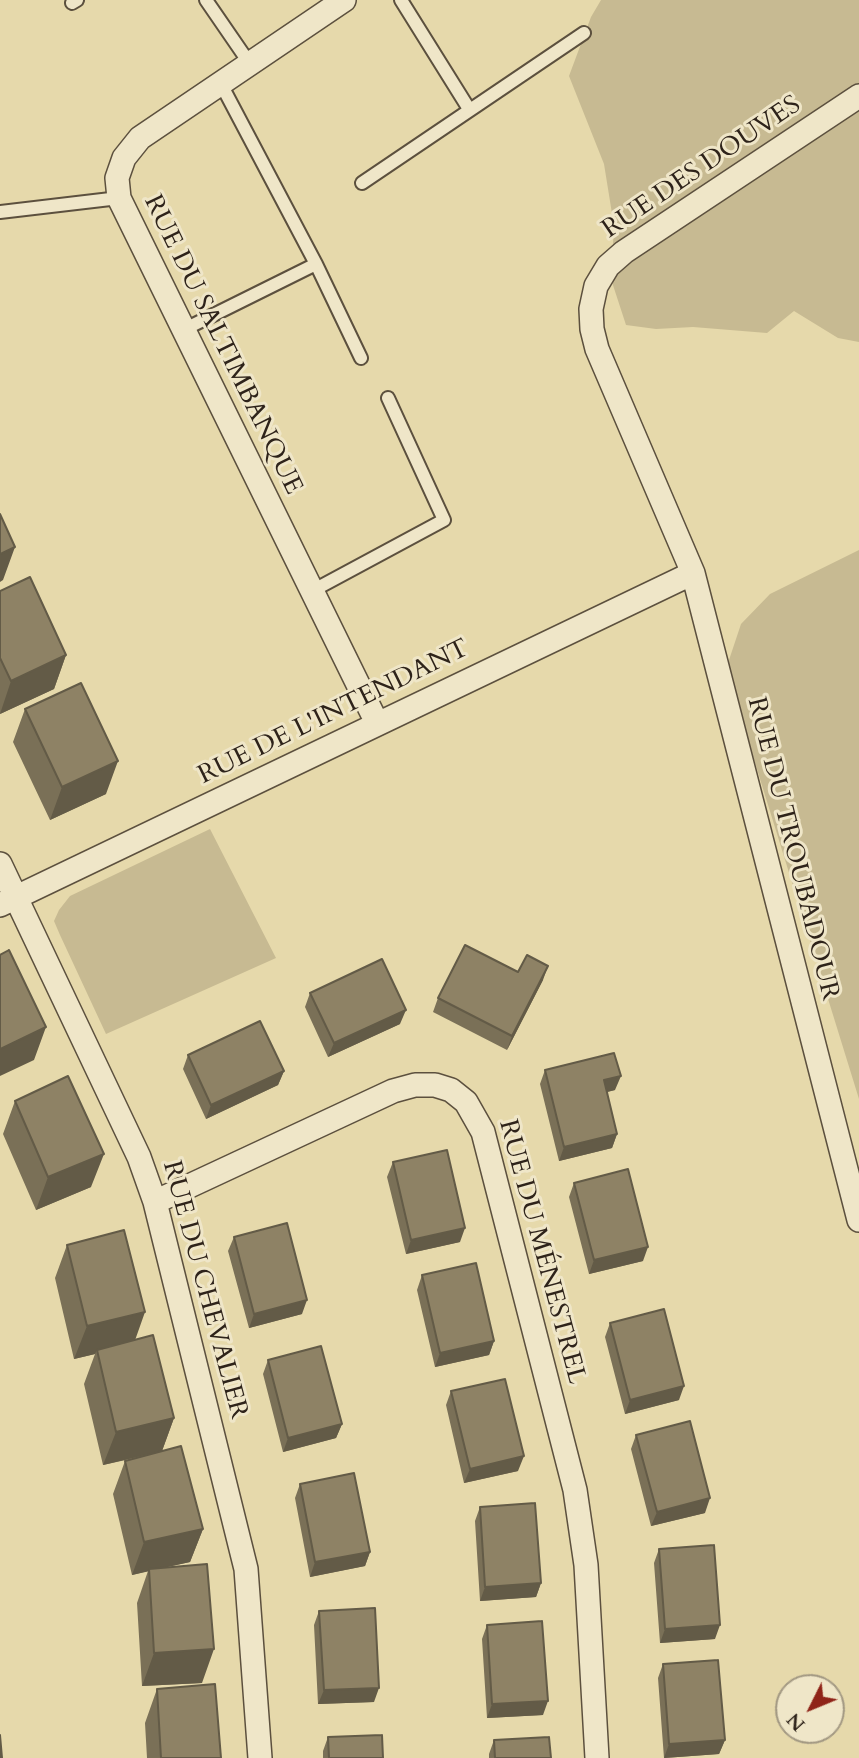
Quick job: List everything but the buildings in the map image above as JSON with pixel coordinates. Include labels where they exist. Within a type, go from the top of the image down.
[{"type":"street","name":"RUE DU SALTIMBANQUE","points":[[344,0],[140,138],[124,158],[117,178],[119,198],[377,723]]},
{"type":"street","name":"RUE DES DOUVES","points":[[692,573],[597,349],[591,309],[596,286],[608,265],[624,252],[859,96]]},
{"type":"street","name":"RUE DE L'INTENDANT","points":[[8,901],[692,573]]},
{"type":"street","name":"RUE DU TROUBADOUR","points":[[692,573],[859,1220]]},
{"type":"street","name":"RUE DU CHEVALIER","points":[[0,864],[8,901],[139,1157],[155,1202],[246,1569],[260,1758]]},
{"type":"street","name":"RUE DU MÉNESTREL","points":[[155,1202],[393,1091],[415,1084],[435,1085],[451,1090],[466,1102],[483,1132],[575,1490],[586,1565],[597,1758]]},
{"type":"lane","points":[[206,0],[250,64]]},
{"type":"lane","points":[[401,0],[469,109]]},
{"type":"lane","points":[[362,183],[584,33]]},
{"type":"lane","points":[[221,84],[316,264],[361,358]]},
{"type":"lane","points":[[0,212],[119,198]]},
{"type":"lane","points":[[183,330],[316,264]]},
{"type":"lane","points":[[312,592],[444,520],[388,398]]},
{"type":"shaded area","points":[[601,0],[859,0],[859,342],[838,338],[794,311],[767,333],[693,327],[656,329],[626,325],[611,279],[614,226],[604,164],[569,76],[591,17]]},
{"type":"shaded area","points":[[859,550],[859,1099],[726,669],[741,624],[770,594]]},
{"type":"shaded area","points":[[210,829],[276,958],[106,1034],[54,921],[59,910],[70,896]]}]
